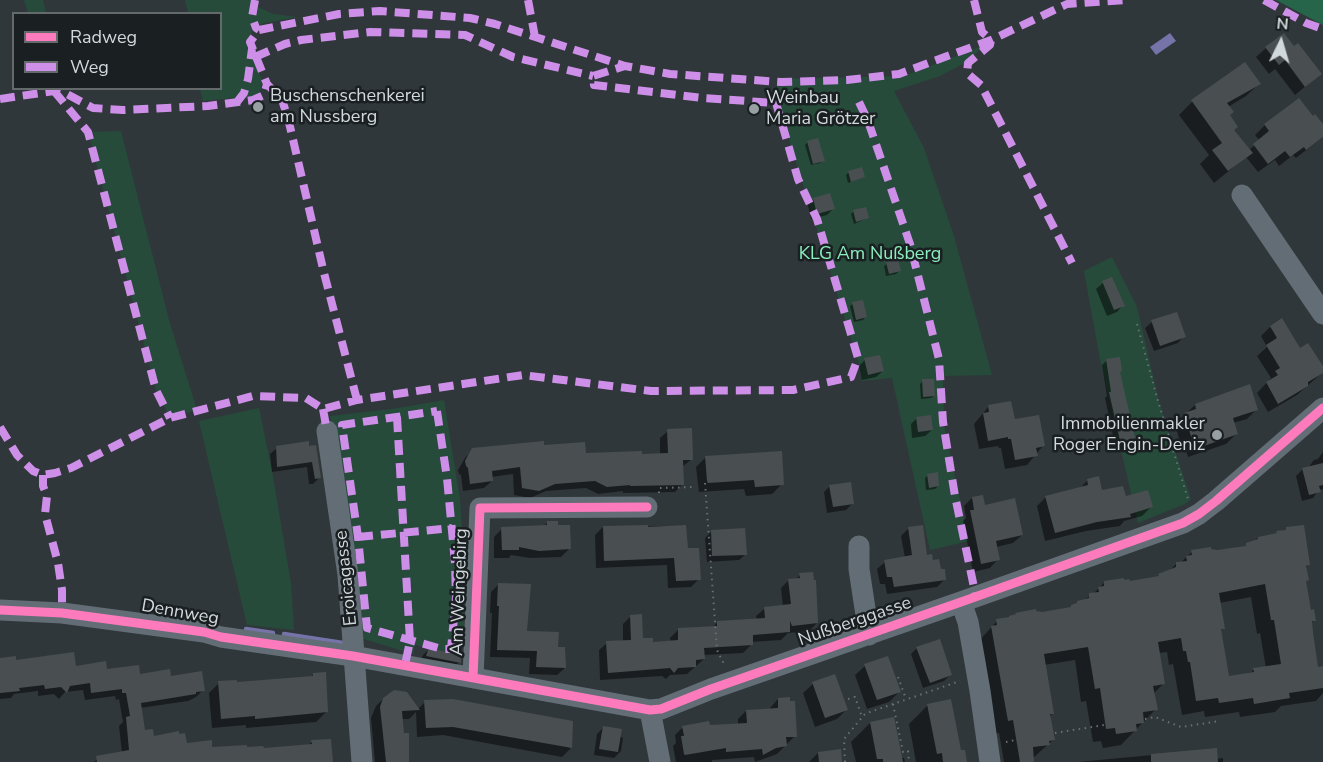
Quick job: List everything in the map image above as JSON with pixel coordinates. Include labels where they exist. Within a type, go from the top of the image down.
[{"type":"street","points":[[1242,195],[1323,314]]},
{"type":"street","name":"Nußberggasse","points":[[353,656],[650,710],[668,707],[711,689],[1183,523],[1216,501],[1323,408]]},
{"type":"street","name":"Eroicagasse","points":[[327,431],[345,546],[362,762]]},
{"type":"street","name":"Am Weingebirg","points":[[473,678],[480,508],[647,507]]},
{"type":"street","points":[[859,546],[859,569],[869,635]]},
{"type":"street","points":[[961,602],[968,622],[990,762]]},
{"type":"street","name":"Dennweg","points":[[0,610],[62,613],[204,632],[222,637],[353,656]]},
{"type":"street","points":[[650,710],[660,762]]},
{"type":"path","points":[[1137,324],[1189,500]]},
{"type":"path","points":[[705,483],[717,650],[727,669]]},
{"type":"path","points":[[647,507],[647,498],[659,497],[659,488],[696,487]]},
{"type":"path","points":[[898,677],[906,699]]},
{"type":"path","points":[[844,762],[844,739],[862,717],[870,712],[965,679]]},
{"type":"path","points":[[848,699],[855,697],[862,717]]},
{"type":"path","points":[[893,704],[903,752],[908,751],[909,762]]},
{"type":"path","points":[[1145,719],[1155,717],[1181,727],[1220,721]]},
{"type":"path","points":[[1054,733],[1104,725]]},
{"type":"green space","points":[[24,0],[43,0],[46,12],[28,12]]},
{"type":"green space","points":[[185,0],[255,0],[256,6],[273,14],[298,17],[264,23],[253,30],[247,42],[247,48],[262,81],[257,96],[203,101],[200,90],[222,90],[222,12],[188,12]]},
{"type":"green space","points":[[1276,0],[1323,0],[1323,25]]},
{"type":"green space","name":"KLG Am Nußberg","points":[[985,45],[965,63],[940,76],[894,91],[924,148],[954,236],[992,375],[943,376],[944,425],[969,541],[930,550],[892,378],[862,381],[859,364],[777,101],[777,79],[904,76]]},
{"type":"green space","points":[[121,131],[169,320],[197,410],[170,418],[156,390],[88,132]]},
{"type":"green space","points":[[1112,257],[1137,307],[1159,402],[1191,499],[1185,504],[1138,523],[1100,359],[1084,271]]},
{"type":"green space","points":[[444,400],[460,499],[465,574],[464,647],[455,645],[453,652],[446,650],[445,652],[415,645],[413,654],[357,637],[346,528],[330,416]]},
{"type":"green space","points":[[259,408],[291,583],[294,630],[247,625],[199,421]]},
{"type":"shaded area","points":[[1170,33],[1176,41],[1156,55],[1150,47]]},
{"type":"building","points":[[1284,33],[1294,46],[1298,43],[1322,74],[1305,87],[1285,60],[1279,65],[1265,47]]},
{"type":"building","points":[[1245,62],[1261,84],[1227,103],[1234,112],[1230,115],[1238,127],[1234,130],[1253,153],[1228,171],[1212,150],[1222,143],[1191,100]]},
{"type":"building","points":[[1299,98],[1313,116],[1315,114],[1323,124],[1323,137],[1306,150],[1304,147],[1290,157],[1285,151],[1268,164],[1253,144],[1269,131],[1264,124]]},
{"type":"building","points":[[818,138],[825,161],[813,164],[807,141]]},
{"type":"building","points":[[862,167],[865,177],[851,182],[848,171]]},
{"type":"building","points":[[830,193],[835,209],[817,214],[813,198]]},
{"type":"building","points":[[866,207],[869,218],[856,222],[853,210]]},
{"type":"building","points":[[898,259],[901,271],[889,274],[886,262]]},
{"type":"building","points":[[1112,277],[1125,306],[1114,310],[1102,281]]},
{"type":"building","points":[[863,300],[867,317],[856,320],[852,302]]},
{"type":"building","points":[[1177,312],[1186,337],[1160,346],[1151,320]]},
{"type":"building","points":[[1282,318],[1300,348],[1308,343],[1323,366],[1323,373],[1308,382],[1308,386],[1278,404],[1266,382],[1278,375],[1275,371],[1280,368],[1266,345],[1277,338],[1270,326]]},
{"type":"building","points":[[880,355],[884,371],[868,375],[864,358]]},
{"type":"building","points":[[1120,357],[1122,371],[1120,372],[1136,442],[1121,445],[1109,392],[1111,392],[1106,359]]},
{"type":"building","points":[[922,379],[934,379],[935,396],[923,397]]},
{"type":"building","points":[[1250,384],[1258,410],[1233,418],[1238,434],[1198,448],[1194,439],[1192,440],[1184,413],[1196,409],[1195,404]]},
{"type":"building","points":[[1011,401],[1015,419],[1039,415],[1045,446],[1036,448],[1038,456],[1015,460],[1011,439],[1008,437],[988,441],[983,413],[989,412],[988,405]]},
{"type":"building","points":[[931,415],[933,430],[918,432],[916,417]]},
{"type":"building","points":[[692,428],[693,460],[683,460],[684,485],[607,487],[595,481],[555,484],[539,491],[522,488],[520,467],[492,471],[493,481],[470,484],[465,461],[472,448],[544,441],[544,445],[585,442],[586,453],[642,451],[642,454],[668,453],[667,429]]},
{"type":"building","points":[[309,441],[309,446],[316,445],[321,478],[315,479],[312,462],[277,467],[276,446]]},
{"type":"building","points":[[782,451],[784,485],[755,487],[754,480],[708,483],[707,481],[705,456]]},
{"type":"building","points":[[1323,463],[1323,485],[1319,486],[1321,492],[1309,495],[1302,468]]},
{"type":"building","points":[[938,472],[939,486],[929,488],[927,474]]},
{"type":"building","points":[[1099,476],[1102,490],[1123,486],[1126,496],[1148,490],[1153,507],[1130,514],[1131,517],[1097,522],[1055,533],[1045,496],[1088,485],[1087,479]]},
{"type":"building","points":[[851,482],[854,504],[833,507],[829,485]]},
{"type":"building","points":[[983,495],[985,505],[1015,498],[1023,535],[996,541],[1000,560],[981,564],[970,510],[974,510],[972,497]]},
{"type":"building","points":[[547,521],[558,521],[558,525],[570,525],[571,549],[539,551],[519,547],[519,550],[502,550],[501,527],[547,525]]},
{"type":"building","points":[[648,525],[648,527],[686,525],[688,548],[699,548],[701,580],[676,581],[674,558],[604,561],[603,526]]},
{"type":"building","points":[[923,525],[927,555],[932,554],[933,560],[939,559],[941,569],[945,569],[946,580],[894,587],[892,577],[887,577],[884,560],[912,555],[908,527]]},
{"type":"building","points":[[1304,525],[1310,565],[1306,566],[1309,580],[1306,581],[1311,610],[1314,609],[1316,621],[1312,621],[1313,632],[1318,667],[1323,666],[1323,688],[1289,693],[1290,698],[1254,704],[1253,698],[1219,703],[1218,698],[1196,701],[1190,662],[1188,662],[1186,651],[1183,651],[1181,638],[1158,642],[1165,684],[1153,686],[1158,710],[1143,712],[1144,723],[1136,724],[1137,731],[1116,734],[1115,728],[1106,729],[1100,688],[1095,689],[1088,647],[1044,654],[1054,714],[1050,714],[1055,740],[1049,741],[1050,745],[1033,747],[1034,762],[1020,762],[1013,720],[1008,721],[991,626],[997,625],[996,619],[1036,609],[1042,612],[1071,607],[1077,601],[1089,598],[1089,593],[1099,592],[1098,587],[1104,586],[1104,581],[1124,578],[1130,581],[1159,576],[1158,574],[1176,567],[1176,562],[1187,561],[1186,556],[1192,555],[1191,550],[1211,547],[1217,550],[1246,546],[1246,543],[1258,537],[1286,530],[1286,527]],"holes":[[[1265,584],[1271,620],[1274,620],[1281,664],[1253,668],[1254,672],[1229,676],[1221,629],[1225,629],[1219,593]]]},
{"type":"building","points":[[745,528],[747,555],[712,556],[711,530]]},
{"type":"building","points":[[813,572],[814,580],[816,580],[818,623],[792,626],[790,621],[790,632],[753,635],[753,645],[704,648],[705,659],[696,660],[696,667],[678,668],[674,673],[670,668],[608,673],[606,641],[631,640],[630,615],[642,614],[643,638],[653,638],[653,642],[678,640],[678,628],[717,626],[717,621],[765,618],[764,607],[791,604],[788,579],[800,578],[799,573]]},
{"type":"building","points":[[498,583],[531,584],[527,631],[559,632],[558,647],[565,647],[566,668],[536,667],[537,651],[497,650]]},
{"type":"building","points":[[461,626],[461,663],[426,656],[429,647],[453,652]]},
{"type":"building","points":[[940,639],[952,675],[930,683],[916,647]]},
{"type":"building","points":[[74,652],[76,666],[106,661],[107,669],[139,665],[140,674],[170,669],[171,676],[202,671],[205,691],[141,703],[145,730],[153,729],[154,736],[179,731],[179,734],[185,733],[187,743],[212,740],[212,747],[247,745],[247,747],[263,746],[264,748],[312,744],[311,740],[331,739],[333,762],[97,762],[96,756],[129,750],[126,717],[130,716],[126,693],[122,693],[122,689],[91,693],[90,683],[70,686],[67,693],[61,687],[45,689],[44,685],[0,693],[0,658],[16,656],[16,660]]},
{"type":"building","points":[[888,656],[901,692],[877,700],[864,664]]},
{"type":"building","points":[[326,672],[328,712],[255,719],[255,716],[221,719],[218,681],[237,680],[237,682],[313,676],[313,673]]},
{"type":"building","points":[[835,674],[848,710],[825,718],[812,682]]},
{"type":"building","points":[[394,690],[407,692],[420,710],[402,711],[404,733],[409,733],[409,762],[386,762],[380,707],[383,698]]},
{"type":"building","points":[[790,697],[790,701],[795,701],[797,737],[786,737],[787,746],[776,748],[763,755],[762,749],[726,752],[726,748],[684,754],[682,726],[709,721],[710,725],[747,723],[746,710],[778,708],[778,698]]},
{"type":"building","points":[[453,699],[573,721],[572,748],[453,727],[426,728],[424,700]]},
{"type":"building","points":[[951,699],[961,750],[965,750],[967,762],[943,762],[942,753],[937,754],[927,704]]},
{"type":"building","points":[[894,717],[903,762],[883,762],[883,759],[877,759],[870,722]]},
{"type":"building","points":[[603,726],[622,729],[618,752],[599,749]]},
{"type":"building","points":[[1217,748],[1218,762],[1151,762],[1151,754]]},
{"type":"building","points":[[841,749],[842,762],[819,762],[818,752]]},
{"type":"waterway","points":[[246,629],[273,633]]},
{"type":"waterway","points":[[284,634],[343,643]]},
{"type":"marked path","points":[[255,0],[252,17],[259,30]]},
{"type":"marked path","points":[[528,0],[535,37]]},
{"type":"marked path","points":[[974,0],[982,32],[991,40],[990,45],[968,63],[967,73],[981,85],[1072,263]]},
{"type":"marked path","points":[[357,400],[324,273],[288,118],[282,100],[267,84],[250,42],[259,30],[339,14],[380,11],[470,18],[625,66],[670,74],[781,82],[847,80],[899,74],[991,40],[1067,4],[1125,0]]},
{"type":"marked path","points":[[1264,0],[1306,23],[1323,29]]},
{"type":"marked path","points":[[255,57],[301,40],[370,32],[465,35],[513,57],[593,76]]},
{"type":"marked path","points":[[237,102],[244,93],[248,79],[252,49]]},
{"type":"marked path","points":[[0,427],[17,455],[33,471],[43,475],[71,468],[170,418],[253,396],[306,398],[323,409],[357,400],[523,375],[651,391],[793,390],[851,377],[858,358],[817,219],[798,179],[776,103],[702,98],[594,85],[593,76],[625,66]]},
{"type":"marked path","points":[[0,99],[54,91],[65,93],[93,108],[123,110],[208,106],[253,100],[264,95],[267,84]]},
{"type":"marked path","points":[[54,91],[88,132],[156,390],[170,418]]},
{"type":"marked path","points":[[859,102],[868,121],[910,244],[939,359],[943,422],[955,496],[976,597]]},
{"type":"marked path","points":[[323,409],[327,431]]},
{"type":"marked path","points":[[437,411],[447,478],[455,563],[456,597],[451,649],[442,649],[367,628],[358,537],[342,425],[437,411]]},
{"type":"marked path","points":[[397,417],[410,641],[405,665]]},
{"type":"marked path","points":[[43,475],[43,486],[47,496],[45,514],[58,563],[62,590],[62,613]]},
{"type":"marked path","points":[[358,537],[452,528]]},
{"type":"cycle path","points":[[0,610],[62,613],[204,632],[221,637],[353,656],[650,710],[661,709],[711,689],[1183,523],[1216,501],[1323,408]]},
{"type":"cycle path","points":[[473,678],[480,508],[647,507]]},
{"type":"place","name":"Buschenschenkerei am Nussberg","points":[[258,107]]},
{"type":"place","name":"Weinbau Maria Grötzer","points":[[754,109]]},
{"type":"place","name":"Immobilienmakler Roger Engin-Deniz","points":[[1217,435]]}]
